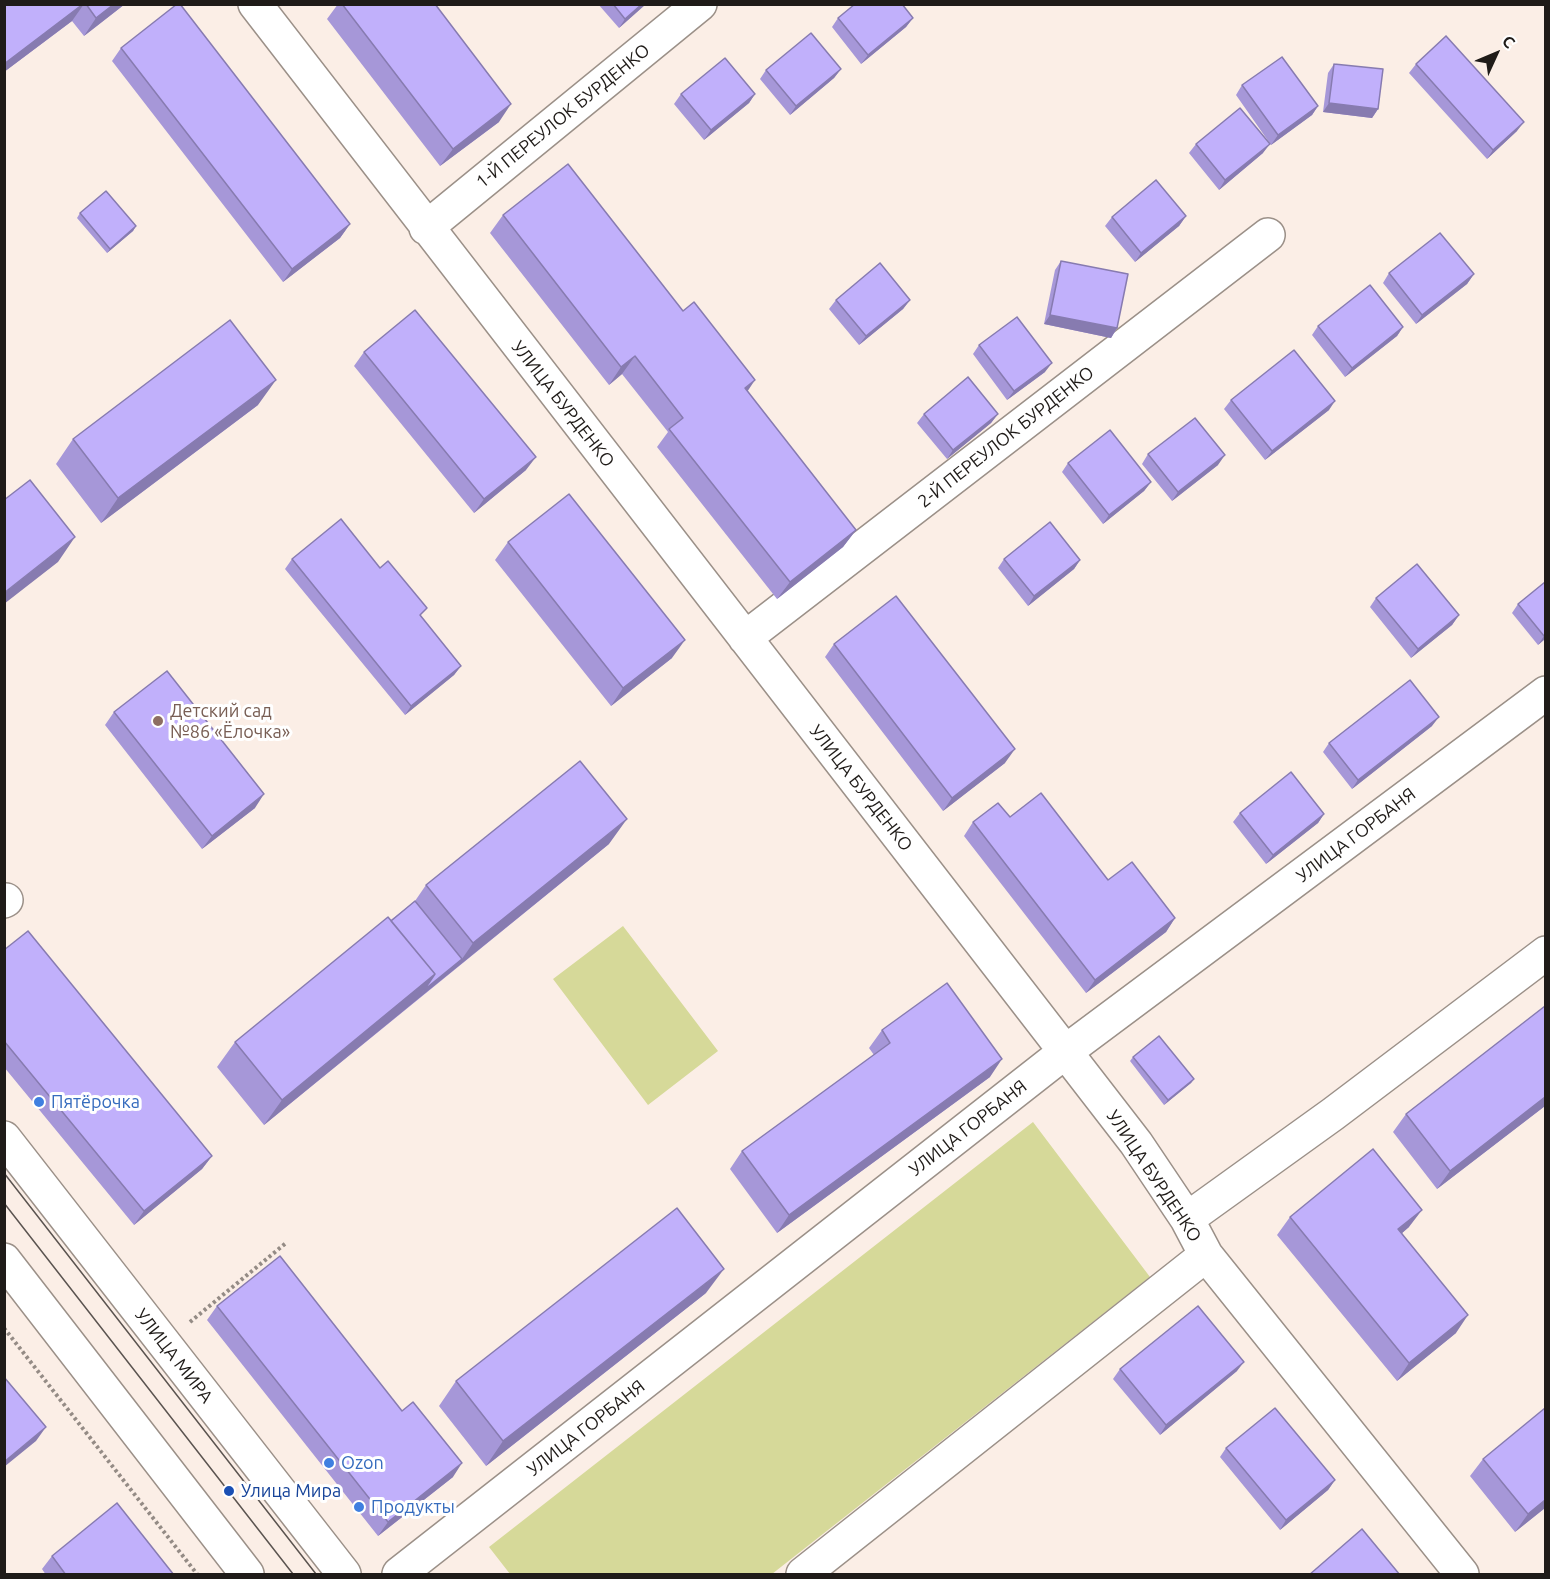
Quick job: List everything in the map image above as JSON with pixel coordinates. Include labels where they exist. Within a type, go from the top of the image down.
[{"type":"street","name":"УЛИЦА БУРДЕНКО","points":[[255,4],[1136,1143],[1187,1219],[1206,1255],[1462,1575]]},
{"type":"street","name":"1-Й ПЕРЕУЛОК БУРДЕНКО","points":[[426,228],[700,4]]},
{"type":"street","name":"2-Й ПЕРЕУЛОК БУРДЕНКО","points":[[745,638],[1268,235]]},
{"type":"street","name":"УЛИЦА ГОРБАНЯ","points":[[399,1575],[1065,1052],[1545,693]]},
{"type":"street","points":[[1187,1219],[1334,1114],[1545,953]]},
{"type":"street","name":"УЛИЦА МИРА","points":[[4,1138],[344,1575]]},
{"type":"street","points":[[803,1575],[1206,1255]]},
{"type":"street","points":[[4,1260],[247,1575]]},
{"type":"path","points":[[183,1328],[286,1243]]},
{"type":"path","points":[[4,1328],[197,1575]]},
{"type":"green space","points":[[623,926],[718,1051],[648,1105],[553,979]]},
{"type":"green space","points":[[1033,1122],[1150,1277],[772,1574],[510,1574],[489,1547]]},
{"type":"building","points":[[4,4],[83,4],[4,64]]},
{"type":"building","points":[[86,4],[114,4],[96,18]]},
{"type":"building","points":[[180,4],[350,224],[292,269],[121,48]]},
{"type":"building","points":[[342,4],[435,4],[511,104],[453,149]]},
{"type":"building","points":[[613,4],[642,4],[625,19]]},
{"type":"building","points":[[855,4],[902,4],[913,18],[868,55],[838,18]]},
{"type":"building","points":[[811,33],[841,69],[796,106],[766,70]]},
{"type":"building","points":[[1446,36],[1524,122],[1493,150],[1416,64]]},
{"type":"building","points":[[1282,57],[1318,106],[1278,135],[1242,85]]},
{"type":"building","points":[[725,58],[755,94],[711,130],[681,94]]},
{"type":"building","points":[[1334,64],[1383,69],[1378,109],[1329,103]]},
{"type":"building","points":[[1240,108],[1270,144],[1225,180],[1196,144]]},
{"type":"building","points":[[568,164],[683,311],[694,302],[755,380],[745,388],[856,530],[790,582],[669,429],[683,418],[635,356],[621,367],[503,215]]},
{"type":"building","points":[[1156,180],[1186,216],[1141,253],[1112,217]]},
{"type":"building","points":[[106,191],[136,226],[110,249],[80,213]]},
{"type":"building","points":[[1440,233],[1474,274],[1422,315],[1389,273]]},
{"type":"building","points":[[1061,261],[1128,274],[1117,328],[1050,315]]},
{"type":"building","points":[[880,263],[910,300],[866,336],[836,300]]},
{"type":"building","points":[[1370,285],[1403,327],[1352,368],[1318,326]]},
{"type":"building","points":[[415,310],[536,457],[484,499],[364,352]]},
{"type":"building","points":[[1017,317],[1052,363],[1014,391],[979,345]]},
{"type":"building","points":[[230,320],[276,380],[118,498],[73,439]]},
{"type":"building","points":[[1294,350],[1335,401],[1272,451],[1231,400]]},
{"type":"building","points":[[968,377],[998,414],[953,450],[924,414]]},
{"type":"building","points":[[1195,418],[1225,455],[1178,492],[1148,454]]},
{"type":"building","points":[[1110,430],[1151,482],[1109,515],[1068,463]]},
{"type":"building","points":[[30,480],[75,537],[4,593],[4,500]]},
{"type":"building","points":[[569,494],[685,640],[623,688],[508,542]]},
{"type":"building","points":[[341,519],[380,568],[388,561],[427,608],[420,615],[461,666],[411,706],[292,559]]},
{"type":"building","points":[[1050,522],[1080,560],[1034,596],[1004,559]]},
{"type":"building","points":[[1417,564],[1459,615],[1418,649],[1376,598]]},
{"type":"building","points":[[1545,582],[1545,635],[1544,636],[1518,604]]},
{"type":"building","points":[[896,596],[1015,749],[952,798],[834,644]]},
{"type":"building","points":[[167,671],[264,794],[212,836],[114,712]]},
{"type":"building","points":[[1410,680],[1439,717],[1358,780],[1329,743]]},
{"type":"building","points":[[580,761],[627,819],[473,943],[426,885]]},
{"type":"building","points":[[1291,772],[1324,814],[1273,855],[1240,813]]},
{"type":"building","points":[[1041,793],[1108,880],[1132,862],[1175,918],[1095,980],[973,822],[998,803],[1010,817]]},
{"type":"building","points":[[415,901],[462,959],[424,990],[435,974],[391,921]]},
{"type":"building","points":[[388,917],[435,974],[282,1100],[235,1042]]},
{"type":"building","points":[[28,931],[212,1156],[144,1211],[4,1041],[4,950]]},
{"type":"building","points":[[947,983],[1002,1059],[789,1215],[742,1151],[890,1043],[882,1030]]},
{"type":"building","points":[[1545,1006],[1545,1097],[1450,1171],[1406,1114]]},
{"type":"building","points":[[1159,1036],[1194,1079],[1168,1100],[1133,1057]]},
{"type":"building","points":[[1373,1149],[1422,1210],[1398,1229],[1468,1315],[1409,1363],[1290,1217]]},
{"type":"building","points":[[677,1208],[724,1269],[503,1441],[456,1381]]},
{"type":"building","points":[[280,1256],[402,1411],[413,1402],[462,1463],[388,1522],[217,1306]]},
{"type":"building","points":[[1198,1306],[1244,1362],[1166,1425],[1120,1369]]},
{"type":"building","points":[[4,1377],[46,1427],[4,1462]]},
{"type":"building","points":[[1275,1408],[1335,1480],[1286,1520],[1226,1448]]},
{"type":"building","points":[[1545,1408],[1545,1500],[1528,1514],[1483,1459]]},
{"type":"building","points":[[117,1503],[174,1575],[66,1575],[52,1556]]},
{"type":"building","points":[[1362,1529],[1400,1575],[1309,1575]]},
{"type":"tram line","points":[[4,1173],[316,1574]]},
{"type":"tram line","points":[[4,1203],[293,1574]]},
{"type":"place","name":"Детский сад №86 «Ёлочка»","points":[[158,721]]},
{"type":"place","name":"Пятёрочка","points":[[39,1102]]},
{"type":"place","name":"Ozon","points":[[329,1463]]},
{"type":"place","name":"Улица Мира","points":[[229,1491]]},
{"type":"place","name":"Продукты","points":[[359,1507]]}]
